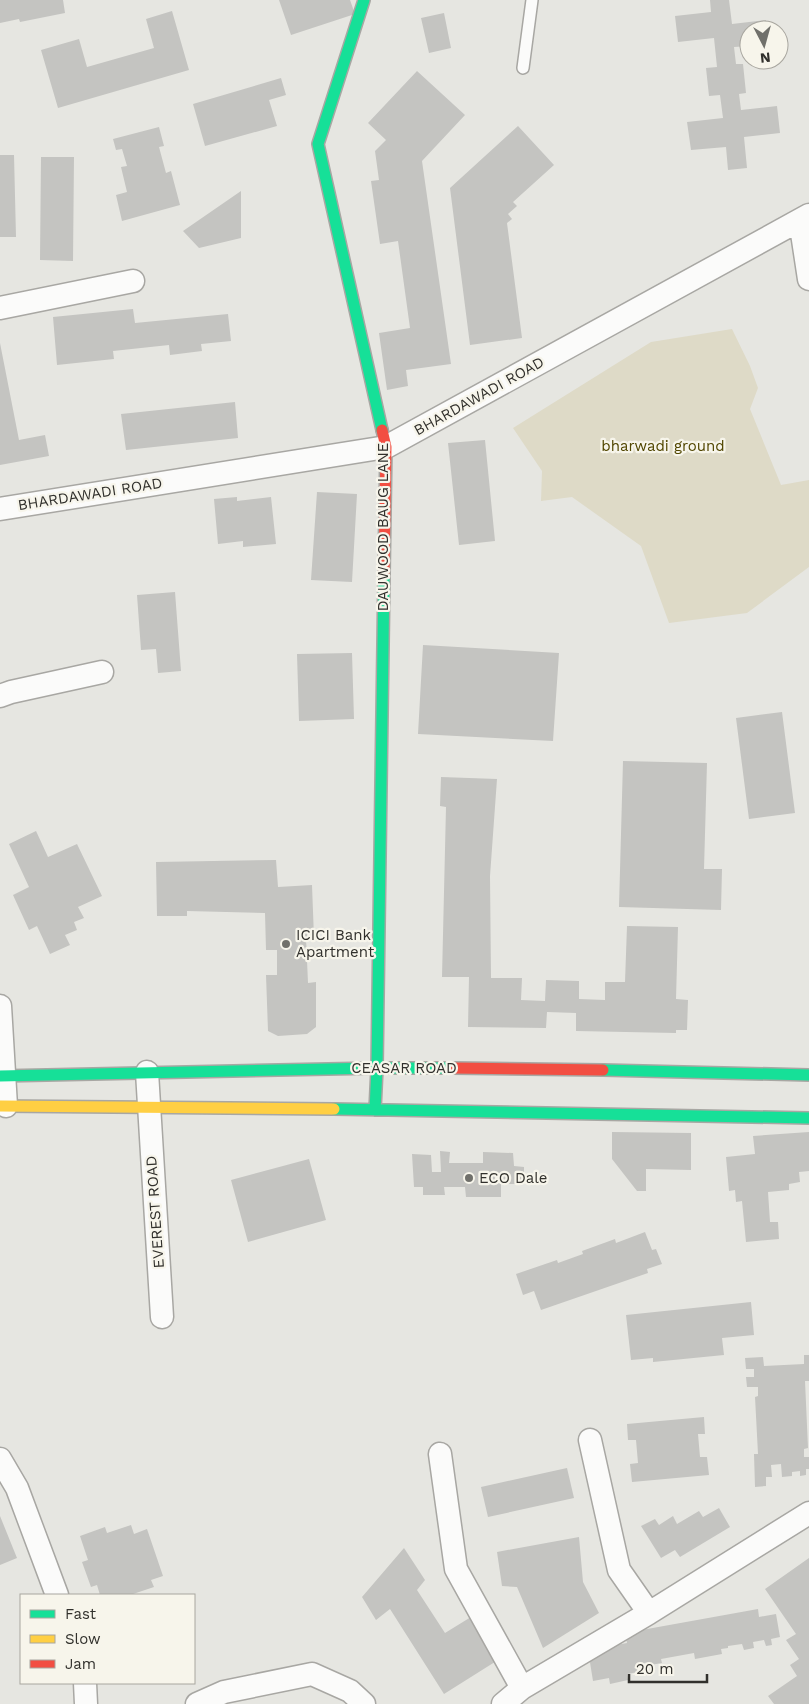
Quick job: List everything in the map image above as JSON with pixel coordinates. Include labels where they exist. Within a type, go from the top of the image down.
[{"type":"main road","name":"DAUWOOD BAUG LANE","points":[[364,0],[318,144],[386,447],[377,1068],[374,1110]]},
{"type":"main road","name":"CEASAR ROAD","points":[[2,1076],[377,1068],[581,1069],[809,1075]]},
{"type":"main road","points":[[3,1106],[149,1106],[809,1118]]},
{"type":"street","name":"BHARDAWADI ROAD","points":[[0,508],[386,447],[804,218]]},
{"type":"street","points":[[804,218],[809,279]]},
{"type":"street","points":[[0,308],[133,281]]},
{"type":"street","points":[[0,696],[102,672]]},
{"type":"street","points":[[0,1006],[3,1106]]},
{"type":"street","name":"EVEREST ROAD","points":[[147,1072],[162,1317]]},
{"type":"street","points":[[590,1440],[619,1570],[649,1613]]},
{"type":"street","points":[[440,1454],[456,1569],[522,1688]]},
{"type":"street","points":[[0,1459],[17,1488],[57,1594]]},
{"type":"street","points":[[503,1704],[522,1688],[649,1613],[809,1513]]},
{"type":"street","points":[[197,1704],[224,1692],[312,1674],[350,1691],[364,1704]]},
{"type":"street","points":[[85,1684],[86,1704]]},
{"type":"lane","points":[[523,68],[532,0]]},
{"type":"green space","name":"bharwadi ground","points":[[732,329],[750,366],[758,388],[750,409],[781,485],[809,480],[809,567],[747,613],[669,623],[641,546],[572,497],[541,501],[542,471],[513,428],[651,342]]},
{"type":"building","points":[[0,0],[63,0],[65,13],[20,22],[19,19],[0,23]]},
{"type":"building","points":[[279,0],[350,0],[355,14],[291,35]]},
{"type":"building","points":[[710,0],[729,0],[732,24],[739,23],[739,47],[734,47],[736,64],[739,64],[739,70],[744,70],[746,93],[739,94],[741,110],[777,106],[780,133],[744,137],[747,168],[728,170],[726,147],[691,150],[687,122],[723,118],[720,95],[709,96],[706,68],[717,67],[714,38],[678,42],[675,16],[711,12]]},
{"type":"building","points":[[172,11],[189,70],[58,108],[41,50],[79,39],[87,67],[154,48],[146,19]]},
{"type":"building","points":[[444,13],[451,48],[429,53],[421,18]]},
{"type":"building","points":[[417,71],[465,115],[422,161],[451,364],[406,370],[408,386],[387,390],[379,333],[410,328],[398,241],[380,244],[371,181],[379,180],[375,151],[386,140],[368,123]]},
{"type":"building","points":[[281,78],[286,95],[269,100],[277,126],[205,146],[193,104]]},
{"type":"building","points":[[518,126],[554,165],[513,202],[517,206],[508,214],[512,219],[507,223],[522,338],[470,345],[450,188]]},
{"type":"building","points":[[159,127],[164,146],[159,147],[166,173],[171,171],[180,205],[122,221],[116,195],[127,192],[121,167],[127,166],[122,149],[116,150],[113,139]]},
{"type":"building","points":[[0,155],[14,155],[16,237],[0,237]]},
{"type":"building","points":[[41,157],[74,157],[73,261],[40,260]]},
{"type":"building","points":[[241,191],[241,238],[199,248],[183,231]]},
{"type":"building","points":[[133,309],[135,323],[228,314],[231,341],[201,344],[202,351],[170,355],[169,345],[113,351],[114,359],[57,365],[53,317]]},
{"type":"building","points":[[0,343],[19,440],[45,435],[49,456],[0,465]]},
{"type":"building","points":[[235,402],[238,438],[126,450],[121,414]]},
{"type":"building","points":[[485,440],[495,541],[459,545],[448,443]]},
{"type":"building","points":[[317,492],[357,494],[352,582],[311,580]]},
{"type":"building","points":[[237,497],[237,501],[271,497],[276,544],[243,547],[243,541],[218,544],[214,499]]},
{"type":"building","points":[[175,592],[181,671],[158,673],[156,649],[141,650],[137,595]]},
{"type":"building","points":[[423,645],[559,653],[553,741],[418,734]]},
{"type":"building","points":[[352,653],[354,719],[299,721],[297,654]]},
{"type":"building","points":[[782,712],[795,813],[749,819],[736,718]]},
{"type":"building","points":[[623,761],[707,763],[704,869],[722,869],[721,910],[619,907]]},
{"type":"building","points":[[441,777],[497,779],[490,876],[491,978],[522,978],[521,1000],[545,1001],[546,980],[579,981],[579,999],[605,1000],[605,982],[625,982],[627,926],[678,927],[676,999],[688,1000],[687,1030],[676,1030],[676,1033],[576,1031],[576,1013],[547,1012],[546,1028],[468,1027],[469,977],[442,977],[446,807],[440,806]]},
{"type":"building","points":[[36,831],[48,857],[77,844],[102,896],[78,907],[84,918],[74,922],[77,930],[65,935],[70,945],[50,954],[37,926],[29,930],[13,895],[29,887],[9,844]]},
{"type":"building","name":"ICICI Bank Apartment","points":[[276,860],[278,887],[312,885],[314,938],[306,938],[308,983],[316,982],[316,1027],[307,1034],[278,1036],[268,1031],[266,975],[277,975],[277,950],[266,950],[265,913],[187,911],[187,916],[157,916],[156,862]]},
{"type":"building","points":[[612,1132],[691,1133],[691,1170],[646,1169],[646,1191],[637,1191],[612,1159]]},
{"type":"building","points":[[809,1132],[809,1171],[799,1172],[800,1182],[789,1184],[789,1190],[768,1192],[770,1222],[778,1222],[779,1239],[746,1242],[742,1201],[736,1202],[735,1190],[729,1191],[726,1157],[755,1154],[753,1136]]},
{"type":"building","name":"ECO Dale","points":[[440,1151],[450,1152],[449,1163],[483,1163],[483,1152],[513,1153],[514,1166],[524,1167],[524,1184],[501,1184],[501,1197],[466,1197],[465,1187],[444,1187],[445,1195],[423,1195],[423,1187],[414,1187],[412,1154],[431,1155],[432,1172],[441,1172]]},
{"type":"building","points":[[309,1159],[326,1220],[248,1242],[231,1180]]},
{"type":"building","points":[[645,1232],[652,1250],[656,1249],[662,1264],[647,1269],[648,1273],[541,1310],[534,1291],[523,1295],[516,1274],[557,1260],[558,1263],[583,1254],[582,1251],[615,1239],[616,1243]]},
{"type":"building","points":[[751,1302],[754,1335],[722,1338],[724,1355],[653,1362],[653,1358],[631,1360],[626,1315]]},
{"type":"building","points":[[804,1355],[809,1355],[809,1381],[805,1381],[808,1448],[804,1449],[804,1457],[809,1457],[809,1469],[806,1469],[806,1475],[800,1476],[800,1471],[792,1472],[792,1476],[782,1477],[781,1464],[771,1465],[772,1477],[766,1477],[766,1486],[755,1487],[754,1454],[758,1454],[755,1397],[758,1396],[758,1387],[747,1387],[746,1377],[754,1377],[754,1369],[746,1369],[745,1358],[763,1357],[764,1366],[804,1364]]},
{"type":"building","points":[[704,1417],[705,1434],[698,1434],[700,1457],[707,1457],[709,1475],[632,1482],[630,1464],[638,1463],[636,1440],[628,1440],[627,1424]]},
{"type":"building","points":[[567,1468],[574,1498],[488,1517],[481,1487]]},
{"type":"building","points":[[719,1508],[730,1527],[680,1557],[675,1550],[661,1558],[641,1526],[655,1519],[659,1525],[673,1516],[677,1524],[699,1511],[703,1517]]},
{"type":"building","points":[[0,1516],[17,1558],[0,1565]]},
{"type":"building","points":[[131,1525],[134,1534],[147,1529],[163,1576],[151,1580],[154,1587],[133,1594],[100,1594],[97,1585],[91,1587],[82,1562],[88,1560],[80,1536],[105,1527],[107,1533]]},
{"type":"building","points":[[579,1537],[583,1582],[599,1613],[543,1648],[517,1587],[502,1586],[497,1552]]},
{"type":"building","points":[[404,1548],[425,1580],[417,1590],[445,1633],[471,1617],[498,1660],[444,1694],[390,1609],[376,1620],[362,1597]]},
{"type":"building","points":[[809,1558],[809,1704],[774,1704],[768,1696],[797,1676],[790,1665],[799,1659],[786,1640],[796,1634],[765,1589]]},
{"type":"building","points":[[758,1609],[759,1617],[776,1614],[780,1637],[771,1639],[772,1645],[766,1646],[764,1640],[753,1642],[754,1648],[744,1650],[742,1644],[721,1649],[722,1654],[695,1659],[694,1653],[661,1659],[662,1663],[650,1665],[649,1662],[644,1663],[645,1666],[637,1668],[638,1672],[627,1674],[628,1680],[610,1684],[609,1678],[593,1681],[588,1650],[627,1643],[625,1633]]},
{"type":"traffic: fast","points":[[364,0],[318,144],[382,430]]},
{"type":"traffic: fast","points":[[375,1110],[384,574]]},
{"type":"traffic: fast","points":[[0,1076],[453,1068]]},
{"type":"traffic: fast","points":[[603,1070],[809,1075]]},
{"type":"traffic: fast","points":[[334,1109],[809,1118]]},
{"type":"traffic: slow","points":[[0,1106],[334,1109]]},
{"type":"traffic: jam","points":[[382,430],[386,447],[384,574]]},
{"type":"traffic: jam","points":[[453,1068],[603,1070]]},
{"type":"place","name":"ICICI Bank Apartment","points":[[286,944]]},
{"type":"place","name":"ECO Dale","points":[[469,1178]]}]
